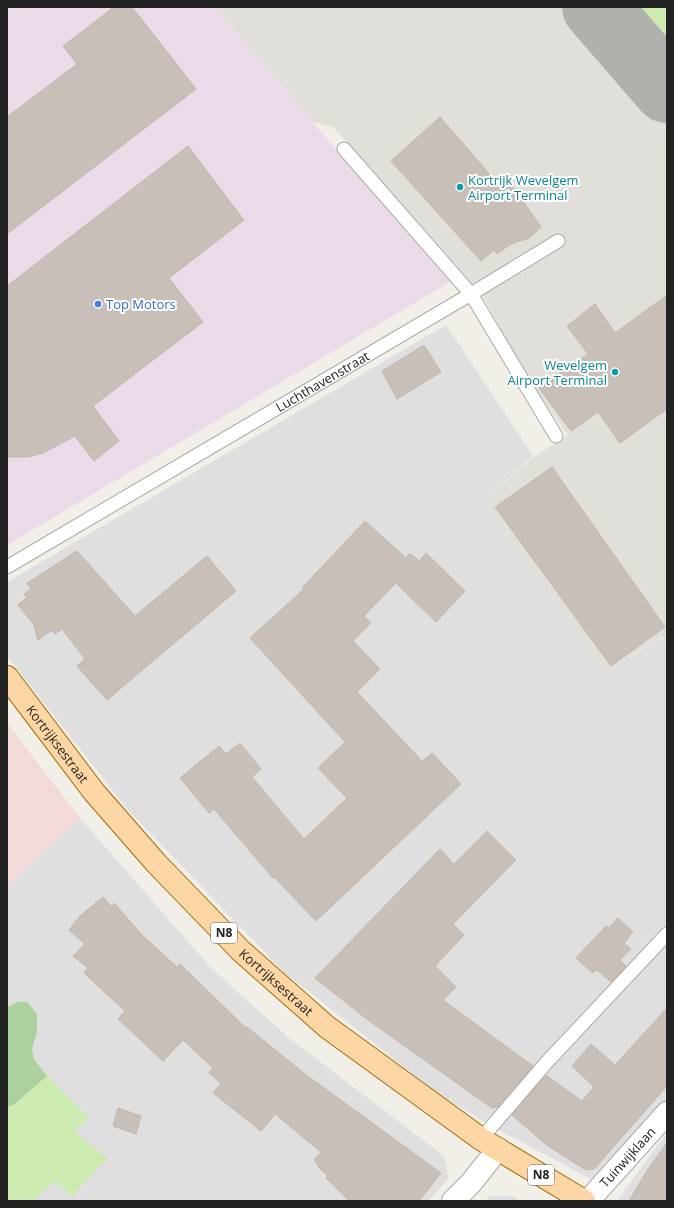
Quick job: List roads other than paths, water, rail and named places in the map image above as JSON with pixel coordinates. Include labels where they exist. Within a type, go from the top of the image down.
[{"type":"main road","name":"Kortrijksestraat","points":[[7,677],[100,798],[156,863],[241,951],[327,1027],[488,1144]]},
{"type":"main road","name":"N8","points":[[488,1144],[584,1201]]},
{"type":"street","name":"Tuinwijklaan","points":[[588,1201],[667,1113]]},
{"type":"street","points":[[453,1201],[471,1183],[488,1144]]},
{"type":"lane","points":[[344,149],[471,294],[556,436]]},
{"type":"lane","name":"Luchthavenstraat","points":[[7,567],[471,294],[558,240]]},
{"type":"lane","points":[[488,1144],[546,1063],[667,934]]},
{"type":"place","name":"Kortrijk Wevelgem Airport Terminal","points":[[460,187]]},
{"type":"place","name":"Top Motors","points":[[98,304]]},
{"type":"place","name":"Wevelgem Airport Terminal","points":[[615,372]]}]
